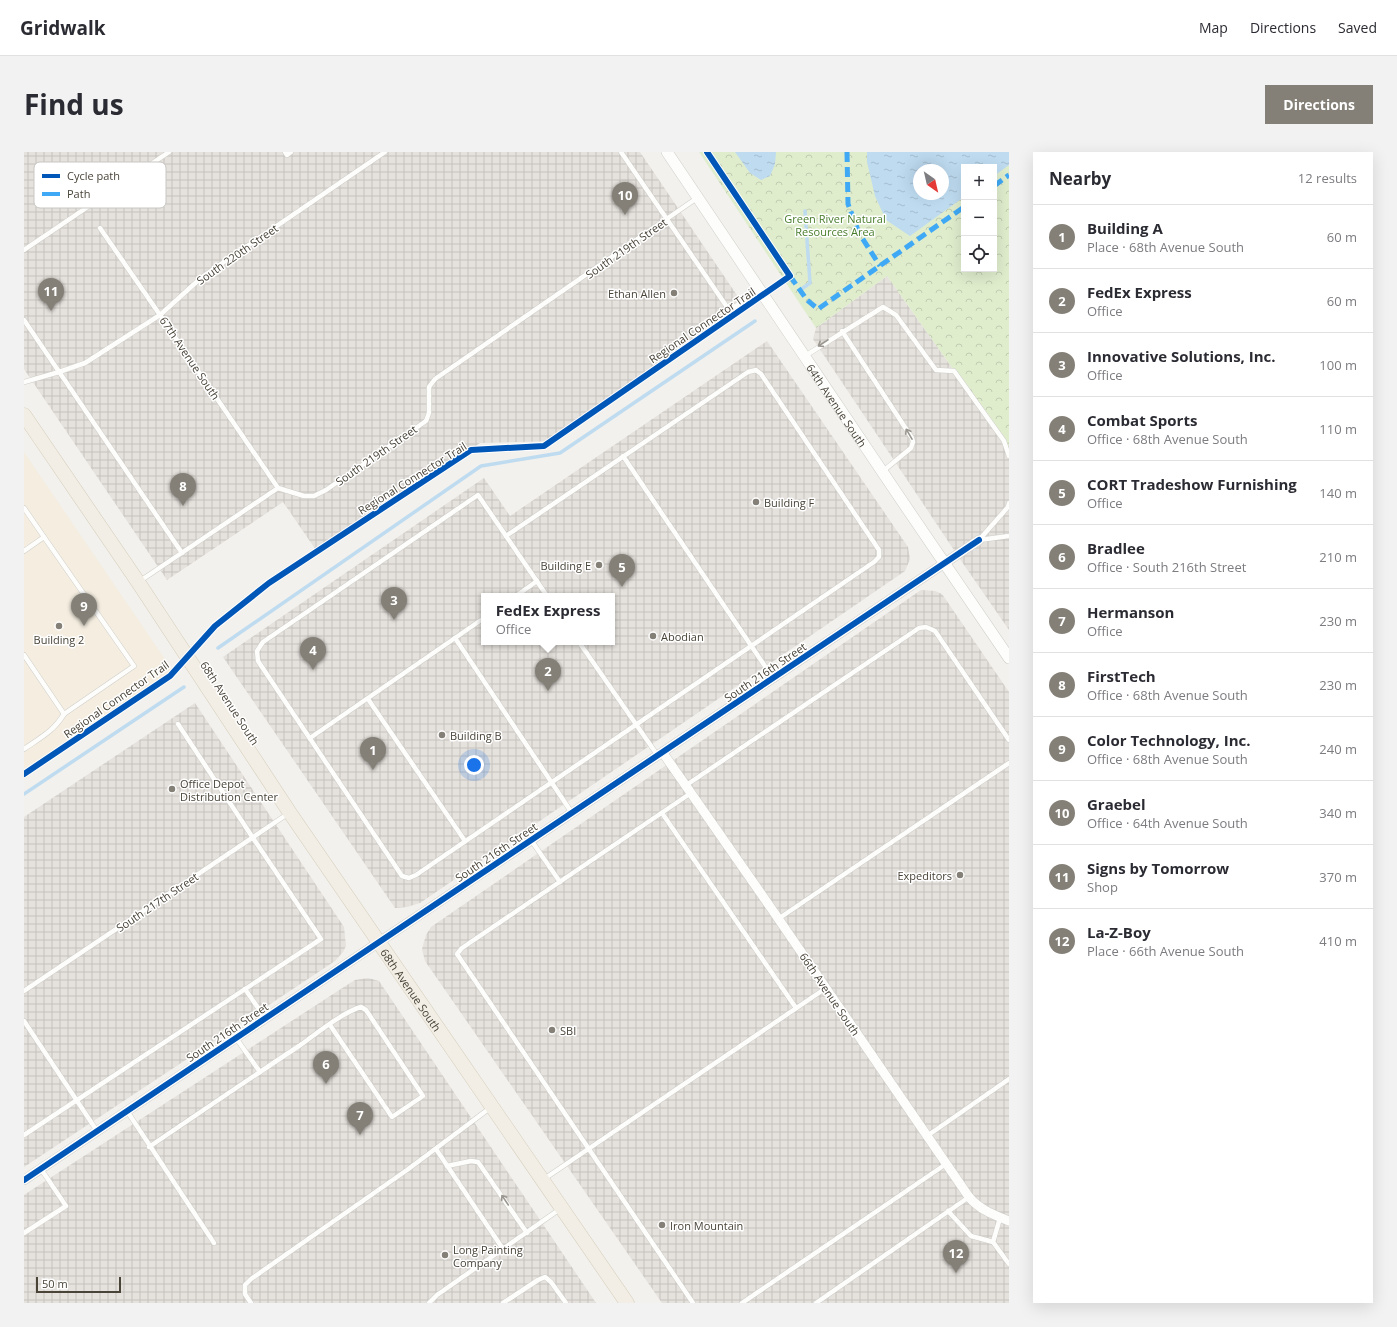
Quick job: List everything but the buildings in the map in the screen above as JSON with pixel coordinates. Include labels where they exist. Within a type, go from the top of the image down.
[{"type":"main road","name":"68th Avenue South","points":[[24,415],[138,582],[290,812],[627,1303]]},
{"type":"street","name":"64th Avenue South","points":[[667,152],[805,356],[881,472],[1009,658]]},
{"type":"street","name":"South 216th Street","points":[[24,1180],[979,540]]},
{"type":"street","name":"66th Avenue South","points":[[660,755],[688,790],[969,1197],[976,1205],[1005,1220]]},
{"type":"lane","points":[[154,162],[169,152]]},
{"type":"lane","points":[[285,152],[287,155],[291,152]]},
{"type":"lane","name":"South 220th Street","points":[[24,382],[59,372],[85,362],[160,315],[202,277],[385,152]]},
{"type":"lane","points":[[621,152],[727,307],[731,309],[760,291]]},
{"type":"lane","name":"South 219th Street","points":[[278,488],[304,496],[314,496],[326,490],[426,421],[428,413],[429,387],[435,379],[698,198]]},
{"type":"lane","points":[[24,250],[86,208]]},
{"type":"lane","name":"67th Avenue South","points":[[100,228],[278,488]]},
{"type":"lane","points":[[805,356],[883,306],[896,314],[936,370],[954,372],[1004,441],[1009,456]]},
{"type":"lane","points":[[24,320],[182,553]]},
{"type":"lane","points":[[842,331],[912,438],[913,442],[911,448],[881,472]]},
{"type":"lane","points":[[506,536],[748,372],[756,370],[879,550],[879,557],[874,562],[637,725],[416,875],[409,878],[402,876],[258,661],[257,651],[263,642],[478,495],[506,536],[537,581],[545,593]]},
{"type":"lane","points":[[623,456],[773,678]]},
{"type":"lane","points":[[138,582],[278,488]]},
{"type":"lane","points":[[979,540],[1008,507],[1009,503]]},
{"type":"lane","points":[[24,508],[134,666],[64,714],[52,730],[24,749]]},
{"type":"lane","points":[[979,540],[1009,536]]},
{"type":"lane","points":[[24,550],[44,537]]},
{"type":"lane","points":[[520,593],[537,581]]},
{"type":"lane","points":[[310,738],[481,620]]},
{"type":"lane","points":[[693,1303],[457,954],[462,948],[662,813],[688,790],[919,628],[926,627],[935,631],[1009,740]]},
{"type":"lane","points":[[455,638],[572,813]]},
{"type":"lane","points":[[581,645],[637,725],[660,755]]},
{"type":"lane","points":[[24,655],[64,714]]},
{"type":"lane","points":[[368,699],[465,841]]},
{"type":"lane","points":[[24,1135],[321,939],[178,724]]},
{"type":"lane","points":[[778,919],[1009,763]]},
{"type":"lane","name":"South 217th Street","points":[[24,991],[290,812]]},
{"type":"lane","points":[[662,813],[796,1008]]},
{"type":"lane","points":[[531,840],[560,882]]},
{"type":"lane","points":[[542,1180],[826,988]]},
{"type":"lane","points":[[245,989],[265,1018]]},
{"type":"lane","points":[[149,1146],[260,1072],[330,1025],[354,1009],[361,1007],[366,1010],[423,1096],[392,1117],[330,1025]]},
{"type":"lane","points":[[24,1021],[97,1131]]},
{"type":"lane","points":[[236,1038],[260,1072]]},
{"type":"lane","points":[[927,1136],[1009,1079]]},
{"type":"lane","points":[[251,1303],[245,1294],[245,1285],[251,1279],[436,1149],[492,1106]]},
{"type":"lane","points":[[127,1111],[214,1243]]},
{"type":"lane","points":[[436,1149],[503,1249]]},
{"type":"lane","points":[[447,1166],[471,1160],[478,1162],[526,1233]]},
{"type":"lane","points":[[742,1303],[946,1164]]},
{"type":"lane","points":[[24,1233],[66,1206],[41,1169]]},
{"type":"lane","points":[[816,1303],[969,1197]]},
{"type":"lane","points":[[429,1303],[437,1295],[562,1208]]},
{"type":"lane","points":[[948,1212],[971,1236],[992,1242],[1009,1264]]},
{"type":"lane","points":[[992,1242],[1005,1220]]},
{"type":"lane","points":[[503,1303],[545,1277],[551,1282],[566,1303]]},
{"type":"shaded area","points":[[24,152],[640,152],[747,310],[554,441],[480,443],[318,553],[283,502],[167,580],[24,369]]},
{"type":"shaded area","points":[[887,276],[1009,448],[1009,630],[813,339],[816,328]]},
{"type":"shaded area","points":[[767,341],[908,547],[910,559],[905,571],[420,903],[407,907],[395,908],[223,657],[484,478],[510,516]]},
{"type":"shaded area","points":[[24,452],[173,671],[24,772]]},
{"type":"shaded area","points":[[921,590],[935,591],[942,594],[1009,692],[1009,1303],[662,1303],[425,961],[422,949],[426,935],[431,927]]},
{"type":"shaded area","points":[[195,703],[344,927],[346,946],[335,961],[24,1167],[24,817]]},
{"type":"shaded area","points":[[368,978],[379,981],[596,1303],[24,1303],[24,1195],[347,985],[355,980]]},
{"type":"green space","name":"Green River Natural Resources Area","points":[[699,152],[1009,152],[1009,448],[887,276],[816,328]]},
{"type":"water","points":[[735,152],[776,152],[775,164],[770,176],[761,180],[750,173]]},
{"type":"water","points":[[867,152],[1009,152],[1009,165],[997,174],[997,164],[961,164],[961,199],[910,236],[886,220],[875,196],[867,162]]},
{"type":"waterway","points":[[803,288],[810,283],[805,211]]},
{"type":"waterway","points":[[218,648],[481,466],[560,453],[755,321]]},
{"type":"waterway","points":[[24,794],[184,687]]},
{"type":"marked path","points":[[847,152],[848,204],[859,233],[880,266]]},
{"type":"marked path","points":[[997,184],[1009,175]]},
{"type":"marked path","points":[[790,276],[807,300],[818,309],[961,209]]},
{"type":"cycle path","name":"Regional Connector Trail","points":[[24,774],[170,676],[215,626],[269,583],[471,450],[544,446],[790,276],[707,152]]},
{"type":"cycle path","points":[[24,1180],[979,540]]},
{"type":"place","name":"Graebel","points":[[625,215]]},
{"type":"place","name":"Ethan Allen","points":[[674,293]]},
{"type":"place","name":"Signs by Tomorrow","points":[[51,311]]},
{"type":"place","name":"Building F","points":[[756,502]]},
{"type":"place","name":"FirstTech","points":[[183,506]]},
{"type":"place","name":"Building E","points":[[599,565]]},
{"type":"place","name":"CORT Tradeshow Furnishing","points":[[622,587]]},
{"type":"place","name":"Innovative Solutions, Inc.","points":[[394,620]]},
{"type":"place","name":"Building 2","points":[[59,626]]},
{"type":"place","name":"Color Technology, Inc.","points":[[84,626]]},
{"type":"place","name":"Abodian","points":[[653,636]]},
{"type":"place","name":"Combat Sports","points":[[313,670]]},
{"type":"place","name":"FedEx Express","points":[[548,691]]},
{"type":"place","name":"Building B","points":[[442,735]]},
{"type":"place","name":"Building A","points":[[373,770]]},
{"type":"place","name":"Office Depot Distribution Center","points":[[172,789]]},
{"type":"place","name":"Expeditors","points":[[960,875]]},
{"type":"place","name":"SBI","points":[[552,1030]]},
{"type":"place","name":"Bradlee","points":[[326,1084]]},
{"type":"place","name":"Hermanson","points":[[360,1135]]},
{"type":"place","name":"Iron Mountain","points":[[662,1225]]},
{"type":"place","name":"Long Painting Company","points":[[445,1255]]},
{"type":"place","name":"La-Z-Boy","points":[[956,1273]]}]
